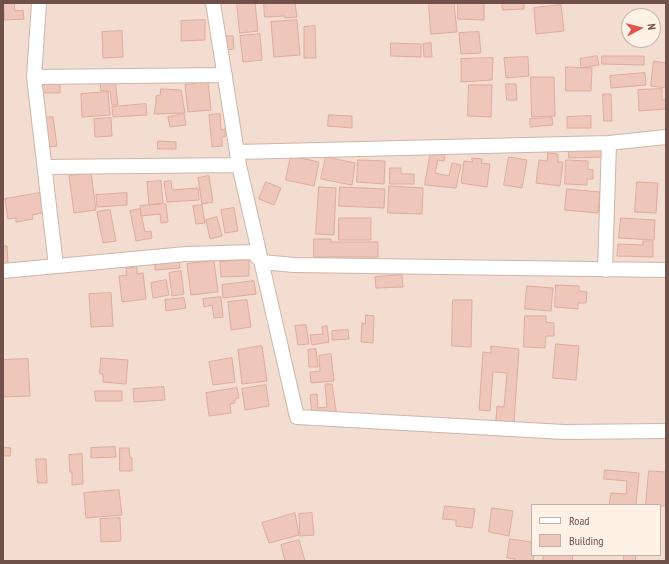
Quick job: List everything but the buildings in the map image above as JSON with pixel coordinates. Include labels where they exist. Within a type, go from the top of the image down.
[{"type":"street","points":[[39,3],[34,77],[56,266]]},
{"type":"street","points":[[213,3],[238,159],[297,417],[564,432],[666,431]]},
{"type":"street","points":[[34,77],[224,75]]},
{"type":"street","points":[[45,167],[609,143],[666,137]]},
{"type":"street","points":[[605,270],[609,143]]},
{"type":"street","points":[[3,271],[186,254],[253,252],[262,262],[294,265],[666,270]]},
{"type":"shaded area","points":[[3,3],[666,3],[666,561],[3,561]]}]
